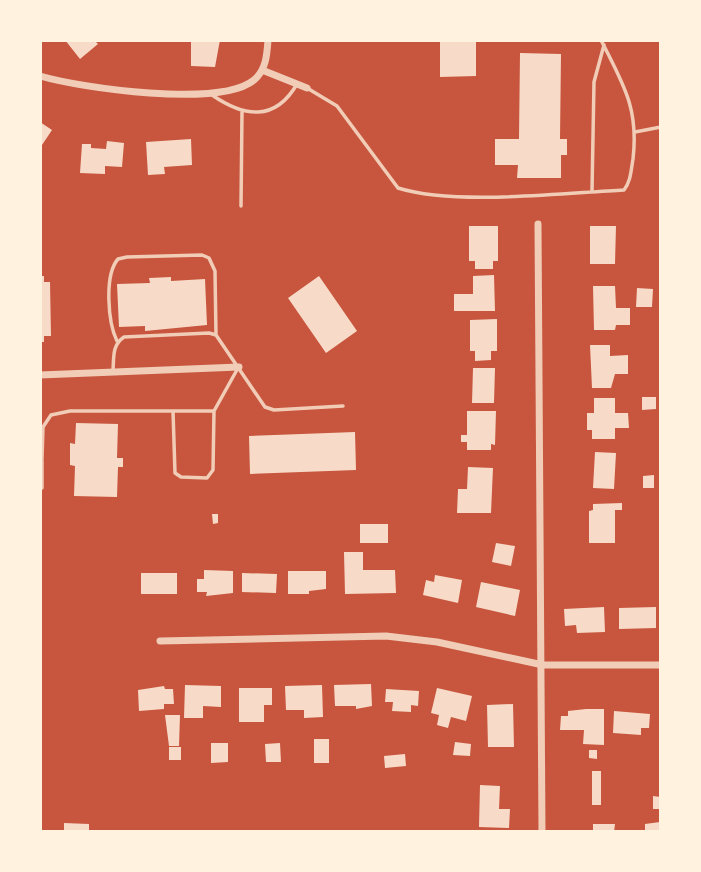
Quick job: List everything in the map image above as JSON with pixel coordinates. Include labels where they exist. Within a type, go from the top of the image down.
[{"type":"street","points":[[40,76],[69,84],[121,92],[208,92],[241,87],[255,79],[262,70],[268,40]]},
{"type":"street","points":[[262,70],[307,88]]},
{"type":"street","points":[[538,224],[542,832]]},
{"type":"street","points":[[40,375],[239,367]]},
{"type":"street","points":[[160,641],[386,636],[437,642],[543,665],[661,665]]},
{"type":"lane","points":[[307,88],[337,106],[398,188],[432,194],[483,196],[624,190],[627,186],[635,132],[630,100],[601,40]]},
{"type":"lane","points":[[592,191],[594,82],[604,46]]},
{"type":"lane","points":[[208,92],[242,112],[261,113],[278,106],[297,84]]},
{"type":"lane","points":[[241,206],[242,112]]},
{"type":"lane","points":[[635,132],[661,127]]},
{"type":"lane","points":[[113,370],[117,341],[112,329],[110,275],[118,259],[202,255],[209,258],[215,271],[216,335],[239,367],[254,395],[265,407],[274,410],[343,406]]},
{"type":"lane","points":[[117,341],[124,337],[209,333],[216,335]]},
{"type":"lane","points":[[173,411],[175,473],[181,477],[207,478],[214,470],[214,411],[239,367]]},
{"type":"lane","points":[[43,488],[43,427],[51,415],[70,411],[214,411]]},
{"type":"building","points":[[65,40],[94,40],[98,44],[80,59]]},
{"type":"building","points":[[220,40],[215,67],[191,66],[191,41]]},
{"type":"building","points":[[440,40],[476,40],[476,76],[440,77]]},
{"type":"building","points":[[520,53],[561,54],[560,139],[567,139],[567,155],[561,155],[561,178],[517,178],[518,165],[495,165],[495,139],[519,139]]},
{"type":"building","points":[[40,122],[52,130],[40,148]]},
{"type":"building","points":[[191,139],[192,165],[164,167],[165,174],[148,175],[146,142]]},
{"type":"building","points":[[107,141],[124,143],[122,167],[105,166],[105,174],[80,173],[82,144],[106,149]]},
{"type":"building","points":[[469,226],[498,226],[498,261],[493,261],[493,269],[475,269],[475,261],[469,261]]},
{"type":"building","points":[[590,226],[616,226],[615,264],[590,264]]},
{"type":"building","points":[[494,275],[495,311],[454,311],[454,294],[473,294],[473,276]]},
{"type":"building","points":[[40,276],[44,276],[44,282],[50,282],[51,336],[44,336],[44,342],[40,342]]},
{"type":"building","points":[[319,276],[357,331],[326,353],[288,298]]},
{"type":"building","points":[[171,277],[171,281],[205,279],[207,325],[145,331],[145,326],[119,327],[117,284],[150,283],[149,278]]},
{"type":"building","points":[[593,286],[615,286],[616,308],[630,308],[630,325],[616,325],[615,330],[594,330]]},
{"type":"building","points":[[637,288],[653,289],[652,307],[636,307]]},
{"type":"building","points":[[497,319],[497,351],[491,351],[491,360],[475,361],[475,351],[470,351],[470,320]]},
{"type":"building","points":[[590,345],[610,345],[610,356],[628,355],[628,374],[615,374],[611,388],[592,388]]},
{"type":"building","points":[[473,368],[495,368],[494,403],[472,403]]},
{"type":"building","points":[[642,397],[656,397],[656,409],[642,410]]},
{"type":"building","points":[[594,398],[615,398],[615,413],[628,413],[629,428],[615,428],[615,439],[592,439],[592,430],[587,430],[587,413],[594,413]]},
{"type":"building","points":[[467,411],[496,411],[495,445],[491,444],[491,450],[467,450],[467,442],[461,442],[461,435],[467,435]]},
{"type":"building","points":[[76,423],[118,424],[117,458],[123,458],[123,467],[118,467],[117,497],[74,496],[75,466],[70,465],[70,443],[75,444]]},
{"type":"building","points":[[355,432],[356,470],[250,474],[249,436]]},
{"type":"building","points":[[595,452],[616,453],[614,489],[593,488]]},
{"type":"building","points":[[468,467],[493,468],[491,513],[457,513],[458,489],[467,489]]},
{"type":"building","points":[[654,475],[654,488],[643,488],[643,476]]},
{"type":"building","points":[[622,503],[622,510],[615,510],[615,543],[589,543],[589,511],[593,510],[593,504]]},
{"type":"building","points":[[212,514],[218,514],[218,523],[213,524]]},
{"type":"building","points":[[360,524],[388,524],[388,543],[360,543]]},
{"type":"building","points":[[496,543],[515,546],[511,566],[492,562]]},
{"type":"building","points":[[344,552],[363,552],[363,570],[395,570],[396,593],[345,594]]},
{"type":"building","points":[[204,570],[233,571],[233,593],[206,596],[207,592],[197,592],[197,579],[204,579]]},
{"type":"building","points":[[288,571],[326,571],[326,589],[309,591],[309,594],[288,594]]},
{"type":"building","points":[[141,573],[177,573],[177,594],[141,594]]},
{"type":"building","points":[[242,573],[277,574],[276,593],[242,592]]},
{"type":"building","points":[[435,575],[462,580],[458,603],[423,595],[426,580],[434,582]]},
{"type":"building","points":[[481,582],[520,590],[515,616],[476,607]]},
{"type":"building","points":[[604,607],[605,632],[577,633],[576,625],[565,626],[564,609]]},
{"type":"building","points":[[656,607],[656,628],[619,629],[619,608]]},
{"type":"building","points":[[371,684],[372,706],[356,709],[356,706],[335,706],[334,685]]},
{"type":"building","points":[[185,685],[221,686],[221,707],[203,706],[203,718],[184,718]]},
{"type":"building","points":[[322,685],[323,717],[304,718],[304,710],[286,710],[285,686]]},
{"type":"building","points":[[164,686],[165,689],[173,689],[174,704],[164,704],[164,709],[139,711],[138,690]]},
{"type":"building","points":[[239,688],[272,688],[272,705],[264,705],[264,722],[239,722]]},
{"type":"building","points":[[437,688],[472,696],[466,721],[451,717],[448,728],[437,725],[439,715],[431,713]]},
{"type":"building","points":[[386,689],[419,691],[418,706],[411,705],[411,712],[392,711],[393,702],[385,702]]},
{"type":"building","points":[[513,704],[514,747],[488,747],[487,705]]},
{"type":"building","points":[[604,709],[604,745],[583,744],[584,730],[560,730],[561,716],[568,716],[568,711]]},
{"type":"building","points":[[614,711],[650,714],[649,728],[641,728],[641,735],[613,733]]},
{"type":"building","points":[[165,715],[180,715],[179,746],[169,746]]},
{"type":"building","points":[[314,739],[329,739],[329,763],[314,763]]},
{"type":"building","points":[[455,742],[471,744],[470,756],[453,755]]},
{"type":"building","points":[[211,743],[228,743],[228,762],[211,763]]},
{"type":"building","points":[[280,743],[281,762],[266,762],[265,744]]},
{"type":"building","points":[[169,747],[181,747],[181,760],[169,760]]},
{"type":"building","points":[[589,750],[597,750],[597,759],[589,758]]},
{"type":"building","points":[[405,754],[406,766],[385,768],[384,756]]},
{"type":"building","points":[[592,771],[601,771],[601,805],[592,805]]},
{"type":"building","points":[[480,785],[500,786],[499,809],[510,809],[509,828],[479,827]]},
{"type":"building","points":[[653,796],[661,797],[661,809],[653,809]]},
{"type":"building","points":[[660,822],[661,832],[645,832],[645,824]]},
{"type":"building","points":[[64,823],[89,824],[89,832],[64,832]]},
{"type":"building","points":[[593,824],[615,824],[614,832],[593,832]]}]
